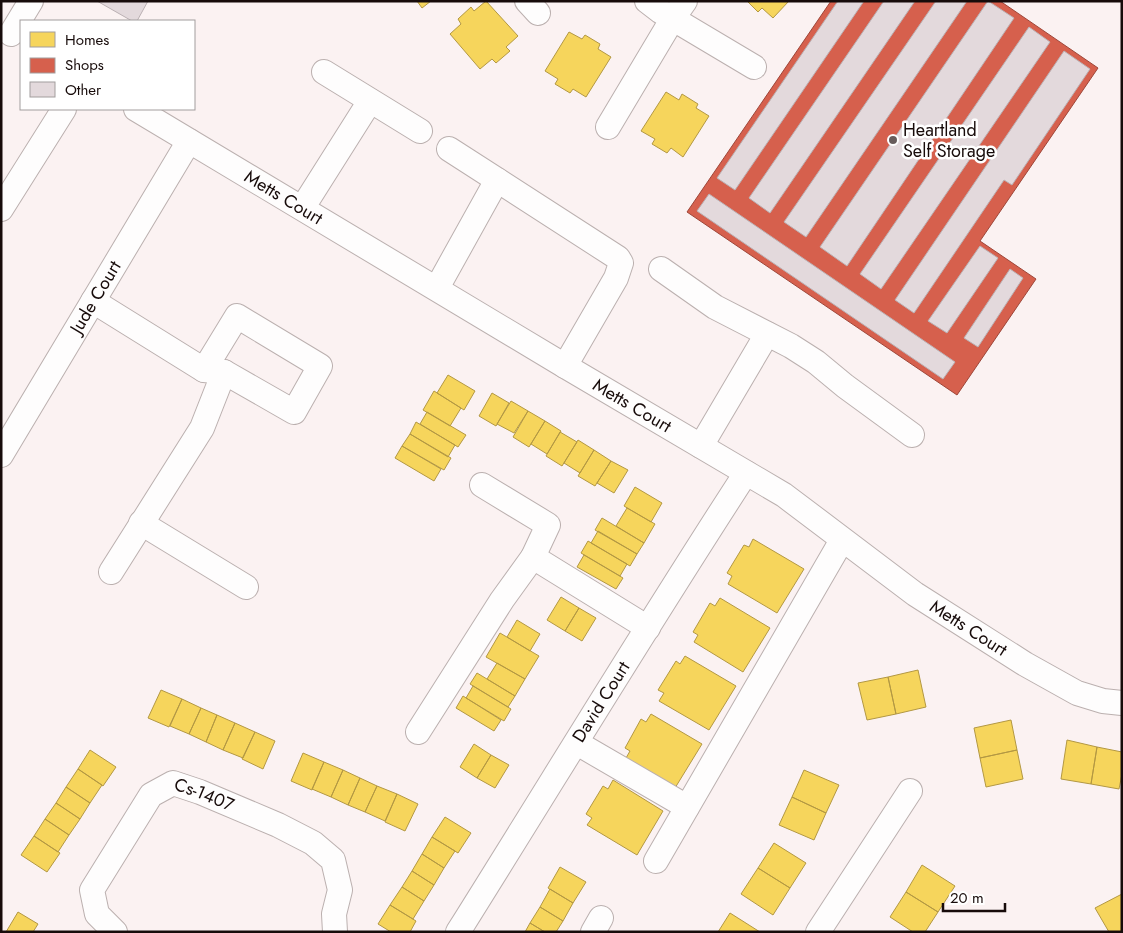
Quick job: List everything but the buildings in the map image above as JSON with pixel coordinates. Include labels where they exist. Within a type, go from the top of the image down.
[{"type":"street","points":[[11,34],[31,1]]},
{"type":"street","points":[[647,1],[679,10],[754,67]]},
{"type":"street","points":[[608,127],[679,10]]},
{"type":"street","points":[[324,72],[420,132]]},
{"type":"street","points":[[302,207],[370,101]]},
{"type":"street","points":[[1,209],[63,110]]},
{"type":"street","name":"Metts Court","points":[[138,110],[784,495],[915,594],[1025,664],[1077,693],[1103,702],[1122,704]]},
{"type":"street","name":"Jude Court","points":[[5,442],[189,141]]},
{"type":"street","points":[[449,150],[618,258],[621,263],[616,278],[565,366]]},
{"type":"street","points":[[437,288],[497,180]]},
{"type":"street","points":[[661,269],[715,306],[791,346],[816,362],[844,386],[912,435]]},
{"type":"street","points":[[92,301],[214,371],[202,428],[111,572]]},
{"type":"street","points":[[701,446],[767,334]]},
{"type":"street","name":"David Court","points":[[458,932],[746,473]]},
{"type":"street","points":[[418,732],[502,600],[533,557],[548,525],[482,485]]},
{"type":"street","points":[[141,523],[246,587]]},
{"type":"street","points":[[656,862],[842,540]]},
{"type":"street","points":[[533,557],[648,628]]},
{"type":"street","points":[[577,743],[687,807]]},
{"type":"street","name":"Cs-1407","points":[[116,932],[97,914],[92,890],[151,795],[173,783],[200,792],[278,825],[312,843],[333,860],[340,890],[334,914],[335,932]]},
{"type":"street","points":[[818,932],[910,791]]},
{"type":"place","name":"Heartland Self Storage","points":[[893,140]]}]
